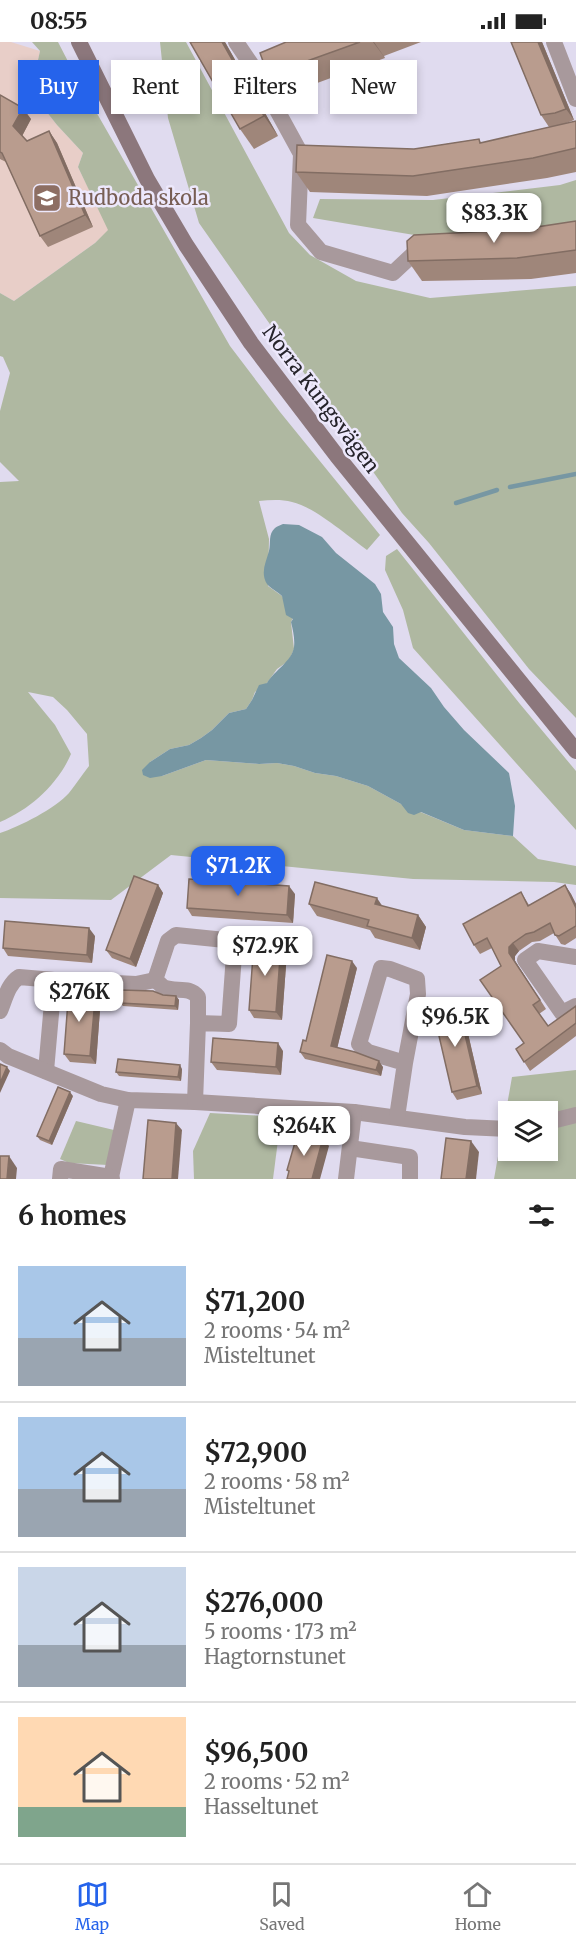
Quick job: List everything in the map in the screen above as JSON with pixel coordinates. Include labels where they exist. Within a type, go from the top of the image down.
[{"type":"main road","name":"Norra Kungsvägen","points":[[79,42],[147,179],[186,245],[251,343],[300,409],[576,751]]},
{"type":"street","points":[[236,42],[248,60]]},
{"type":"street","points":[[554,42],[576,99]]},
{"type":"street","points":[[282,114],[306,154],[298,225],[321,252],[393,273],[424,245],[435,244]]},
{"type":"street","points":[[155,980],[168,941],[176,934],[235,941],[229,1024],[198,1023]]},
{"type":"street","points":[[576,957],[538,951],[525,960],[562,1013],[576,1006]]},
{"type":"street","points":[[398,1117],[418,994],[417,979],[381,968],[359,1044],[368,1052],[405,1063]]},
{"type":"street","points":[[0,1011],[12,983],[20,977],[136,984],[155,980]]},
{"type":"street","points":[[45,1071],[54,980]]},
{"type":"street","points":[[155,980],[164,988],[188,989],[198,997],[195,1101]]},
{"type":"street","points":[[0,1050],[8,1056],[101,1094],[128,1100],[195,1101],[354,1112],[465,1127],[498,1129]]},
{"type":"street","points":[[60,1179],[61,1169],[111,1178],[128,1100]]},
{"type":"street","points":[[346,1179],[354,1112]]},
{"type":"street","points":[[558,1120],[576,1115]]},
{"type":"street","points":[[350,1148],[410,1157],[410,1179]]},
{"type":"shaded area","name":"Rudboda skola","points":[[0,42],[11,42],[40,51],[38,60],[18,60],[18,114],[48,114],[83,153],[78,167],[109,230],[95,243],[14,301],[0,293]]},
{"type":"green space","points":[[32,42],[58,42],[67,60],[38,60],[40,51]]},
{"type":"green space","points":[[160,42],[186,42],[196,60],[162,60]]},
{"type":"green space","points":[[200,68],[212,90],[212,114],[225,114],[289,233],[310,255],[356,281],[430,298],[576,286],[576,718],[529,669],[429,543],[402,513],[199,223],[168,114],[200,114]]},
{"type":"green space","points":[[48,114],[97,114],[230,346],[280,412],[380,535],[367,550],[310,509],[284,500],[259,501],[269,539],[268,586],[282,596],[293,618],[291,622],[294,649],[287,662],[255,692],[246,709],[229,713],[201,738],[189,745],[170,749],[150,762],[162,776],[206,760],[277,763],[336,776],[368,786],[401,804],[464,830],[513,836],[538,859],[576,866],[576,885],[554,882],[413,879],[171,855],[111,900],[0,898],[0,833],[27,822],[63,799],[89,766],[87,734],[53,697],[28,692],[55,725],[71,754],[59,775],[33,803],[0,822],[0,482],[19,481],[0,462],[0,411],[10,373],[3,357],[0,356],[0,293],[14,301],[95,243],[108,230],[78,167],[83,153]]},
{"type":"green space","points":[[576,180],[576,227],[432,238],[313,218],[320,199],[433,200],[560,185]]},
{"type":"green space","points":[[397,549],[576,771],[576,830],[413,648],[403,610],[385,570],[386,556]]},
{"type":"green space","points":[[576,1070],[576,1179],[494,1179],[498,1156],[498,1161],[558,1161],[558,1101],[508,1101],[512,1077]]},
{"type":"green space","points":[[210,1113],[281,1117],[273,1179],[194,1179],[193,1151]]},
{"type":"green space","points":[[76,1121],[114,1130],[108,1165],[69,1163],[60,1159]]},
{"type":"water","points":[[283,524],[299,525],[322,537],[336,553],[375,584],[381,594],[383,612],[393,627],[394,644],[399,658],[431,688],[464,730],[509,773],[515,806],[513,836],[464,830],[421,812],[414,815],[408,813],[401,804],[368,786],[336,776],[277,763],[206,760],[162,776],[150,778],[143,775],[142,770],[150,762],[170,749],[189,745],[212,730],[229,713],[246,709],[259,685],[267,683],[293,652],[294,634],[291,622],[293,619],[286,615],[282,596],[267,584],[264,576],[271,533]]},
{"type":"building","points":[[190,42],[222,42],[232,60],[212,60],[212,80]]},
{"type":"building","points":[[286,42],[360,42],[310,60],[263,60],[260,53]]},
{"type":"building","points":[[511,42],[538,42],[566,109],[541,115]]},
{"type":"building","points":[[0,95],[18,105],[20,114],[13,126],[27,141],[49,131],[85,215],[40,236],[0,152]]},
{"type":"building","points":[[231,114],[263,114],[264,116],[240,129]]},
{"type":"building","points":[[576,121],[576,148],[533,158],[413,176],[296,172],[297,145],[414,149],[479,139],[480,143]]},
{"type":"building","points":[[576,221],[576,250],[517,258],[408,261],[407,241],[414,235],[537,229],[537,227]]},
{"type":"building","points":[[134,876],[158,885],[130,959],[106,950]]},
{"type":"building","points":[[189,879],[289,886],[287,915],[187,908]]},
{"type":"building","points":[[315,882],[377,898],[375,904],[418,915],[412,938],[367,926],[369,920],[309,904]]},
{"type":"building","points":[[565,885],[576,908],[576,926],[559,936],[555,935],[550,923],[513,943],[509,947],[509,953],[540,1000],[533,1005],[548,1026],[576,1006],[576,1023],[524,1062],[516,1049],[524,1043],[480,980],[501,966],[487,938],[474,945],[463,924],[521,892],[528,906]]},
{"type":"building","points":[[5,921],[89,928],[87,955],[3,948]]},
{"type":"building","points":[[254,942],[281,944],[276,1012],[249,1010]]},
{"type":"building","points":[[327,955],[352,961],[331,1046],[379,1061],[376,1070],[300,1052],[303,1040],[306,1041]]},
{"type":"building","points":[[69,988],[84,989],[83,1012],[92,988],[96,988],[90,1056],[64,1054]]},
{"type":"building","points":[[121,990],[153,991],[176,996],[175,1006],[120,1003]]},
{"type":"building","points":[[458,1005],[477,1086],[452,1092],[433,1010]]},
{"type":"building","points":[[213,1038],[278,1043],[276,1067],[211,1062]]},
{"type":"building","points":[[118,1059],[180,1065],[178,1077],[116,1072]]},
{"type":"building","points":[[0,1064],[7,1067],[0,1083]]},
{"type":"building","points":[[58,1087],[70,1092],[49,1141],[37,1136]]},
{"type":"building","points":[[148,1120],[176,1123],[172,1179],[143,1179]]},
{"type":"building","points":[[298,1132],[323,1138],[312,1179],[287,1179],[289,1171],[287,1170]]},
{"type":"building","points":[[446,1138],[471,1141],[466,1179],[441,1179]]},
{"type":"building","points":[[0,1156],[9,1156],[7,1179],[0,1179]]},
{"type":"waterway","points":[[510,487],[576,474]]},
{"type":"waterway","points":[[456,503],[497,490]]},
{"type":"place","name":"Rudboda skola","points":[[47,198]]}]
